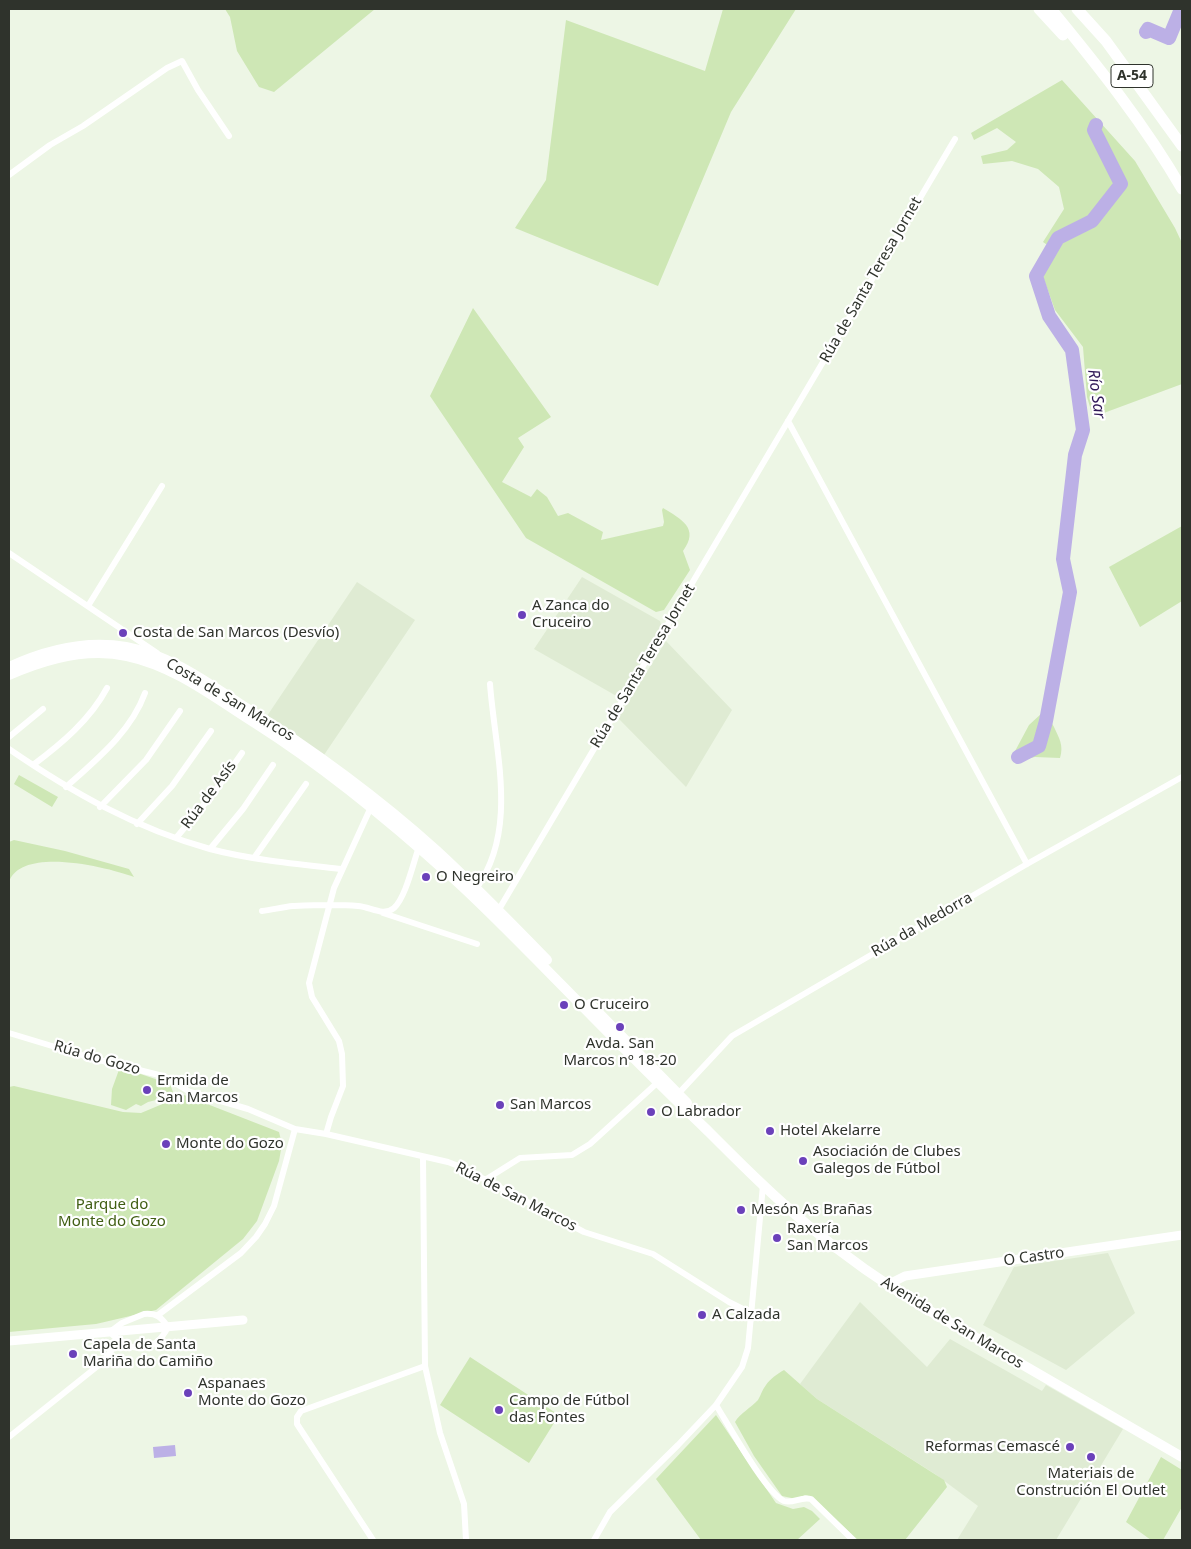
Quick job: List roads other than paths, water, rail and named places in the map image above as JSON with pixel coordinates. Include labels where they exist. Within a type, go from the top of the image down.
[{"type":"highway","points":[[1039,9],[1074,46],[1098,67]]},
{"type":"highway","name":"A-54","points":[[1051,9],[1098,67],[1165,160],[1182,188]]},
{"type":"highway","name":"A-54","points":[[1077,9],[1106,41],[1182,146]]},
{"type":"main road","name":"Costa de San Marcos","points":[[9,667],[45,653],[66,648],[99,645],[132,647],[172,667],[273,725],[337,770],[419,840]]},
{"type":"main road","points":[[109,653],[132,647]]},
{"type":"main road","name":"Costa de San Marcos","points":[[9,675],[67,656],[109,653],[172,667],[313,762],[353,792],[369,812],[381,815],[419,840]]},
{"type":"main road","points":[[337,770],[350,785],[369,799],[369,812]]},
{"type":"main road","points":[[369,812],[377,806],[419,840]]},
{"type":"main road","name":"Avenida de San Marcos","points":[[419,840],[476,889],[498,911],[678,1094],[741,1163]]},
{"type":"main road","name":"Avenida de San Marcos","points":[[419,840],[452,877],[549,972],[657,1083],[763,1185],[809,1226],[887,1285],[1182,1457]]},
{"type":"main road","points":[[452,877],[465,884],[491,908],[498,911],[500,917],[549,972]]},
{"type":"main road","points":[[657,1083],[678,1094],[678,1099],[684,1104],[686,1111]]},
{"type":"street","points":[[9,175],[50,145],[83,126],[167,68],[182,60],[198,90],[229,136]]},
{"type":"street","name":"Rúa de Santa Teresa Jornet","points":[[498,911],[955,139]]},
{"type":"street","points":[[788,421],[1028,864]]},
{"type":"street","points":[[88,606],[162,486]]},
{"type":"street","points":[[9,553],[124,631],[132,647]]},
{"type":"street","points":[[9,679],[21,670]]},
{"type":"street","points":[[476,889],[486,875],[496,851],[500,819],[502,785],[490,684]]},
{"type":"street","points":[[32,766],[74,731],[107,688]]},
{"type":"street","points":[[66,787],[100,758],[116,739],[134,715],[145,693]]},
{"type":"street","points":[[9,736],[43,709]]},
{"type":"street","points":[[100,806],[146,760],[180,710]]},
{"type":"street","points":[[138,824],[172,786],[211,731]]},
{"type":"street","points":[[9,750],[66,787],[100,806],[138,824],[176,838],[210,849],[254,858],[342,870]]},
{"type":"street","name":"Rúa de Asís","points":[[176,838],[216,790],[242,753]]},
{"type":"street","points":[[210,849],[243,809],[273,766]]},
{"type":"street","name":"Rúa da Medorra","points":[[678,1094],[732,1036],[1182,777]]},
{"type":"street","points":[[254,858],[306,784]]},
{"type":"street","points":[[326,1134],[343,1086],[342,1054],[339,1041],[312,997],[309,983],[313,961],[330,904],[342,870],[369,812]]},
{"type":"street","points":[[382,913],[390,911],[399,902],[419,840]]},
{"type":"street","points":[[262,911],[291,906],[330,904],[363,907],[477,944]]},
{"type":"street","name":"Rúa do Gozo","points":[[9,1033],[95,1060],[163,1076],[183,1088]]},
{"type":"street","points":[[485,1180],[520,1158],[572,1156],[590,1144],[657,1083]]},
{"type":"street","name":"Rúa de San Marcos","points":[[183,1088],[190,1092],[248,1110],[295,1129],[326,1134],[448,1162],[461,1167],[584,1232],[653,1254],[729,1302],[752,1311]]},
{"type":"street","points":[[158,1315],[241,1253],[256,1238],[274,1206],[295,1129]]},
{"type":"street","points":[[423,1157],[425,1366],[440,1433],[464,1504],[466,1540]]},
{"type":"street","points":[[594,1540],[610,1512],[678,1445],[716,1404],[745,1360],[752,1311],[763,1185]]},
{"type":"street","name":"O Castro","points":[[887,1285],[904,1276],[1182,1235]]},
{"type":"street","points":[[110,1332],[131,1318],[144,1314],[158,1315],[168,1327]]},
{"type":"street","points":[[9,1342],[243,1320]]},
{"type":"street","points":[[110,1332],[118,1341],[136,1349],[145,1348],[158,1340],[168,1327]]},
{"type":"street","points":[[9,1437],[104,1361],[118,1341]]},
{"type":"street","points":[[373,1540],[296,1424],[297,1417],[301,1411],[425,1366]]},
{"type":"street","points":[[716,1404],[772,1491],[786,1501],[792,1502],[804,1498],[811,1499],[853,1540]]},
{"type":"waterway","name":"Río Sar","points":[[1146,32],[1148,29],[1169,38],[1181,9]]},
{"type":"waterway","name":"Río Sar","points":[[1018,757],[1039,746],[1046,721],[1070,592],[1063,559],[1075,455],[1083,430],[1072,350],[1049,316],[1036,276],[1058,238],[1092,221],[1121,184],[1094,130],[1096,125]]},
{"type":"place","name":"A Zanca do Cruceiro","points":[[522,615]]},
{"type":"place","name":"Costa de San Marcos (Desvío)","points":[[123,633]]},
{"type":"place","name":"O Negreiro","points":[[426,877]]},
{"type":"place","name":"O Cruceiro","points":[[564,1005]]},
{"type":"place","name":"Avda. San Marcos nº 18-20","points":[[620,1027]]},
{"type":"place","name":"Ermida de San Marcos","points":[[147,1090]]},
{"type":"place","name":"San Marcos","points":[[500,1105]]},
{"type":"place","name":"O Labrador","points":[[651,1112]]},
{"type":"place","name":"Hotel Akelarre","points":[[770,1131]]},
{"type":"place","name":"Monte do Gozo","points":[[166,1144]]},
{"type":"place","name":"Asociación de Clubes Galegos de Fútbol","points":[[803,1161]]},
{"type":"place","name":"Mesón As Brañas","points":[[741,1210]]},
{"type":"place","name":"Raxería San Marcos","points":[[777,1238]]},
{"type":"place","name":"A Calzada","points":[[702,1315]]},
{"type":"place","name":"Capela de Santa Mariña do Camiño","points":[[73,1354]]},
{"type":"place","name":"Aspanaes Monte do Gozo","points":[[188,1393]]},
{"type":"place","name":"Campo de Fútbol das Fontes","points":[[499,1410]]},
{"type":"place","name":"Reformas Cemascé","points":[[1070,1447]]},
{"type":"place","name":"Materiais de Construción El Outlet","points":[[1091,1457]]},
{"type":"park label","name":"Parque do Monte do Gozo","points":[[112,1214]]}]
